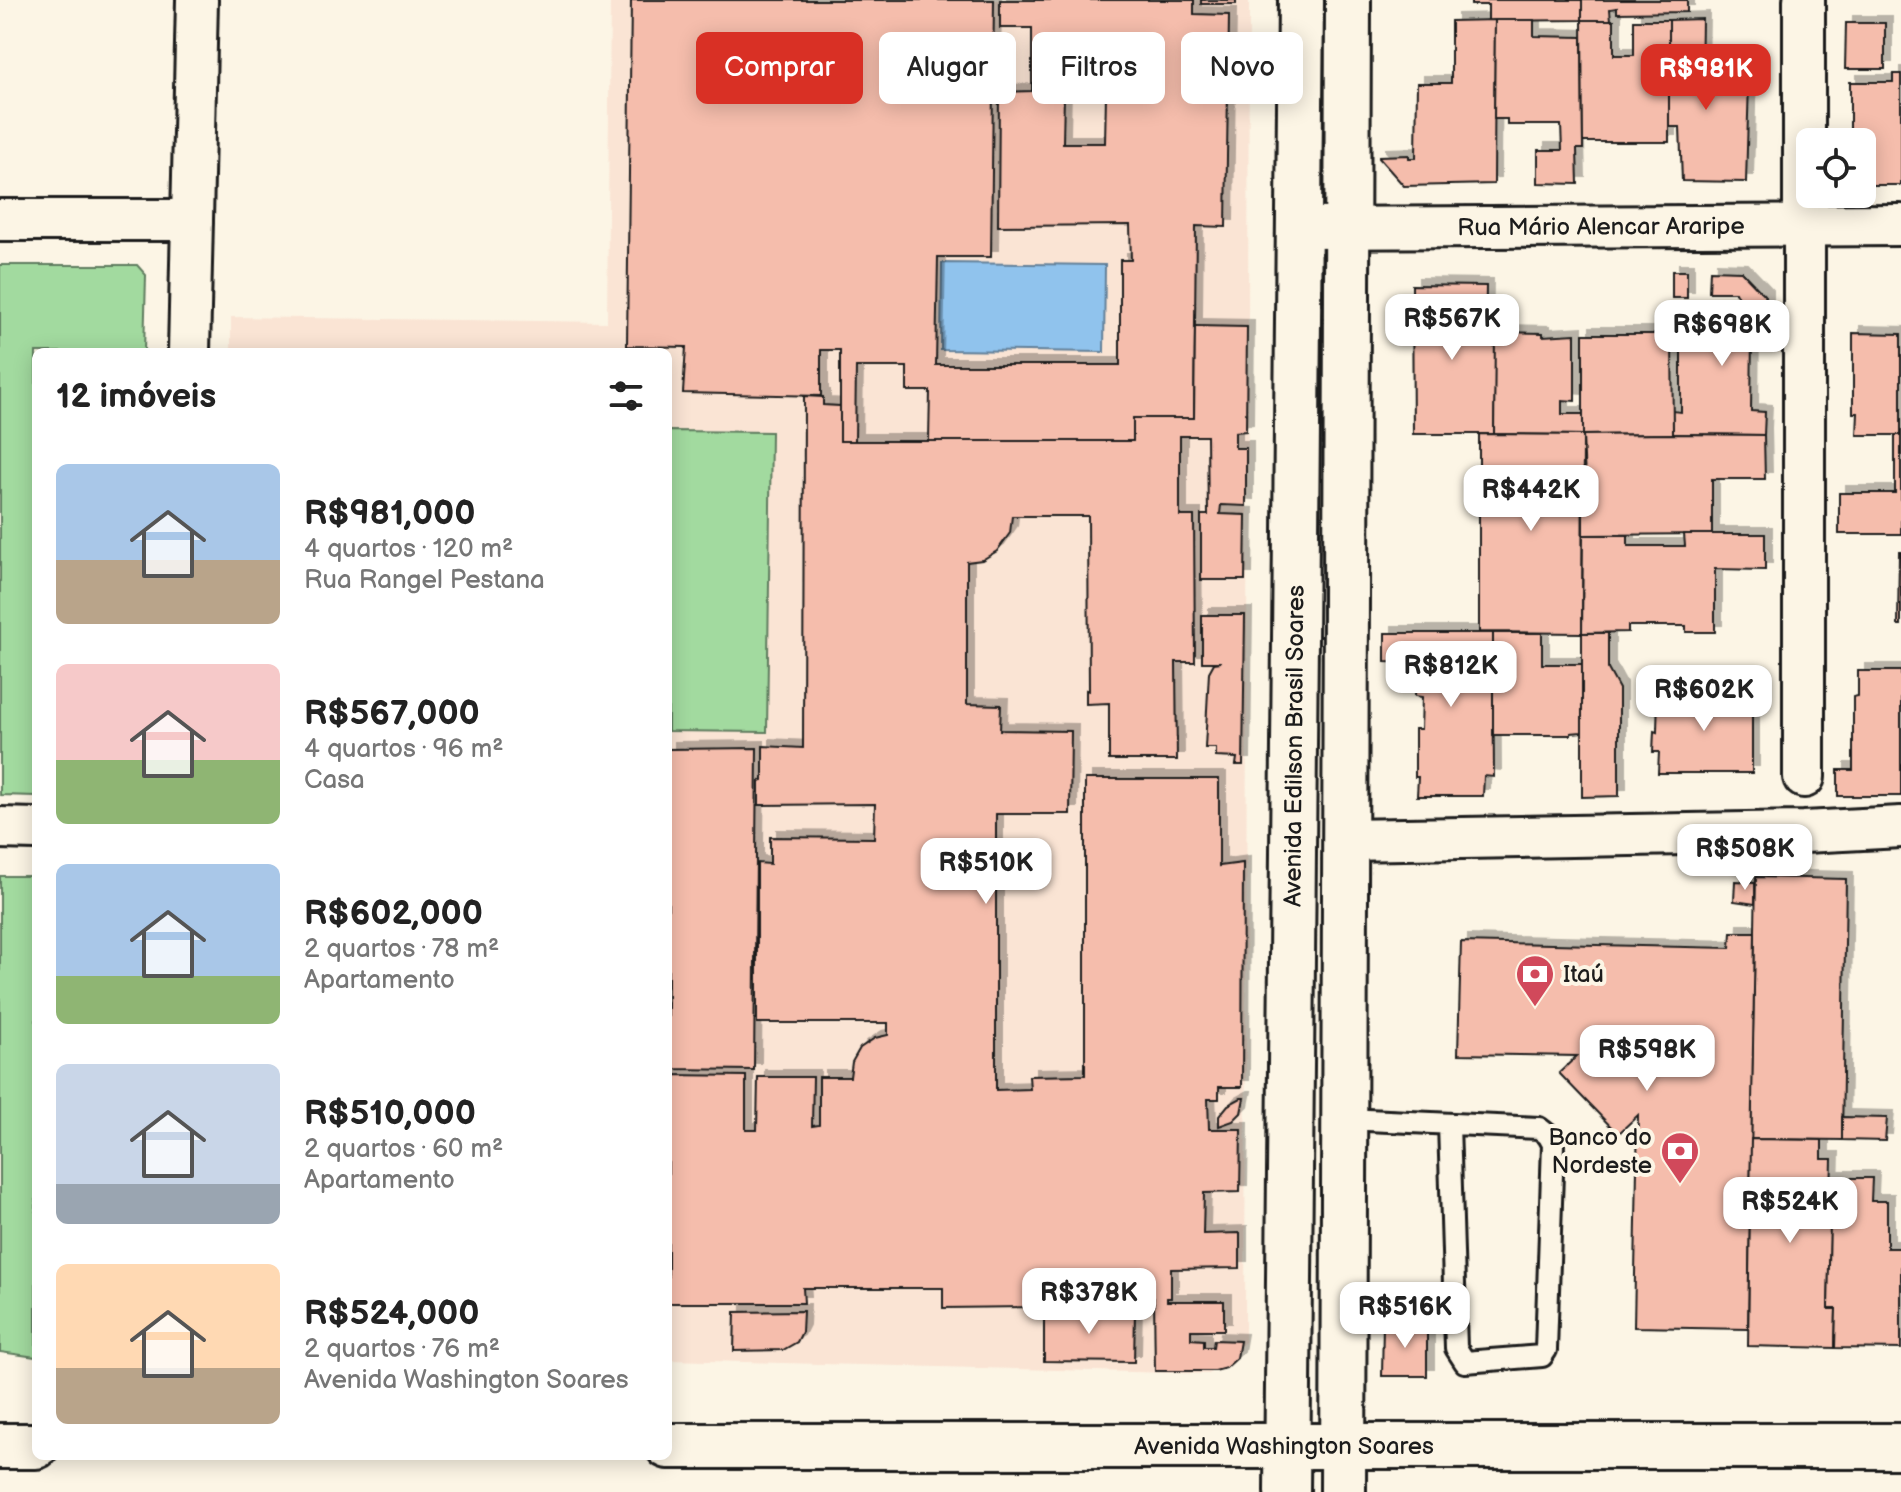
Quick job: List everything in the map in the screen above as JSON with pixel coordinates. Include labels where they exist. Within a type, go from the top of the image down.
[{"type":"main road","name":"Avenida Edilson Brasil Soares","points":[[1287,1492],[1301,0]]},
{"type":"main road","name":"Avenida Edilson Brasil Soares","points":[[1343,1492],[1348,0]]},
{"type":"main road","points":[[0,1446],[32,1446]]},
{"type":"main road","name":"Avenida Washington Soares","points":[[672,1446],[1901,1446]]},
{"type":"street","points":[[189,348],[197,0]]},
{"type":"street","points":[[1804,0],[1804,777]]},
{"type":"street","points":[[0,220],[192,220]]},
{"type":"street","name":"Rua Mário Alencar Araripe","points":[[1301,228],[1901,225]]},
{"type":"street","points":[[1346,840],[1901,827]]},
{"type":"street","points":[[0,828],[32,829]]},
{"type":"lane","points":[[1345,1119],[1539,1128],[1548,1135],[1553,1144],[1546,1350],[1542,1356],[1465,1362],[1456,1348],[1449,1124]]},
{"type":"shaded area","points":[[610,0],[1249,0],[1249,32],[1181,32],[1181,104],[1249,104],[1245,1342],[1209,1374],[672,1360],[672,348],[231,348],[231,317],[607,322]]},
{"type":"green space","points":[[0,265],[137,265],[146,275],[144,348],[32,348],[32,796],[0,795]]},
{"type":"green space","points":[[672,431],[771,432],[767,732],[672,731]]},
{"type":"green space","points":[[0,876],[32,876],[32,1356],[0,1352]]},
{"type":"water","points":[[942,263],[1105,265],[1104,352],[941,350]]},
{"type":"building","points":[[631,0],[994,0],[994,32],[879,32],[879,104],[993,104],[991,257],[938,257],[936,365],[1120,365],[1120,260],[1131,260],[1130,225],[998,226],[999,104],[1016,104],[1016,91],[1032,91],[1032,104],[1064,104],[1063,143],[1105,143],[1106,104],[1165,104],[1165,32],[1032,32],[1032,28],[1000,28],[1000,0],[1194,0],[1194,14],[1229,15],[1229,32],[1181,32],[1181,104],[1228,104],[1226,227],[1196,226],[1194,418],[1133,418],[1133,441],[929,441],[930,391],[907,391],[907,367],[856,367],[855,441],[840,441],[840,350],[821,350],[821,396],[683,393],[686,347],[627,346]]},
{"type":"building","points":[[1201,0],[1236,0],[1236,4],[1201,4]]},
{"type":"building","points":[[1471,0],[1582,0],[1582,20],[1488,21],[1488,5],[1471,5]]},
{"type":"building","points":[[1582,0],[1687,0],[1687,12],[1617,13],[1617,8],[1610,9],[1611,20],[1582,20]]},
{"type":"building","points":[[1702,19],[1701,83],[1749,82],[1746,182],[1682,181],[1680,127],[1669,127],[1669,20]]},
{"type":"building","points":[[1495,20],[1494,184],[1404,186],[1379,156],[1409,155],[1409,158],[1416,158],[1417,83],[1451,83],[1451,21]]},
{"type":"building","points":[[1495,20],[1534,20],[1534,36],[1582,37],[1583,149],[1577,149],[1578,184],[1538,183],[1538,150],[1562,150],[1561,125],[1507,125],[1507,119],[1494,119]]},
{"type":"building","points":[[1582,20],[1614,20],[1614,55],[1634,55],[1634,20],[1669,20],[1669,142],[1583,142]]},
{"type":"building","points":[[1846,23],[1885,23],[1885,69],[1845,69]]},
{"type":"building","points":[[1893,74],[1901,74],[1901,185],[1876,185],[1876,128],[1850,128],[1850,82],[1893,82]]},
{"type":"building","points":[[1710,270],[1741,271],[1766,297],[1766,336],[1752,336],[1751,411],[1765,412],[1764,435],[1673,434],[1672,411],[1681,412],[1681,332],[1738,333],[1738,298],[1735,292],[1709,292]]},
{"type":"building","points":[[1672,271],[1687,271],[1687,298],[1672,298]]},
{"type":"building","points":[[1412,285],[1486,286],[1485,346],[1496,345],[1494,434],[1413,434]]},
{"type":"building","points":[[1195,326],[1247,327],[1246,431],[1235,432],[1235,448],[1246,448],[1246,506],[1221,505],[1220,514],[1246,515],[1245,580],[1201,580],[1201,515],[1208,515],[1207,436],[1180,436],[1180,516],[1194,516],[1195,662],[1176,662],[1177,760],[1109,760],[1109,703],[1086,704],[1086,690],[1089,691],[1088,516],[1012,516],[1010,533],[997,551],[982,560],[967,562],[967,704],[1001,705],[1000,730],[1071,731],[1070,814],[996,814],[996,1090],[1030,1089],[1029,1076],[1085,1075],[1085,779],[1219,779],[1219,866],[1243,863],[1242,1087],[1219,1087],[1219,1099],[1208,1099],[1209,1129],[1241,1129],[1240,1192],[1204,1193],[1203,1234],[1240,1233],[1240,1268],[1171,1269],[1171,1298],[1167,1301],[1224,1301],[1224,1330],[1191,1330],[1191,1339],[1204,1340],[1204,1347],[1213,1347],[1214,1340],[1240,1341],[1237,1358],[1226,1368],[1215,1371],[1155,1371],[1154,1298],[1150,1298],[1150,1288],[1136,1288],[1135,1297],[1037,1296],[1037,1307],[943,1308],[943,1288],[803,1288],[804,1303],[672,1303],[672,1075],[746,1076],[746,1130],[757,1130],[758,1077],[813,1077],[812,1126],[819,1125],[819,1077],[850,1077],[852,1062],[860,1048],[875,1038],[888,1035],[888,1023],[757,1023],[757,863],[770,864],[770,837],[874,838],[875,804],[759,805],[763,746],[803,748],[804,396],[823,397],[823,405],[840,406],[840,441],[1133,441],[1133,418],[1194,418]]},
{"type":"building","points":[[1495,332],[1543,333],[1543,336],[1575,334],[1575,401],[1562,400],[1562,414],[1583,414],[1583,435],[1494,434]]},
{"type":"building","points":[[1853,333],[1901,334],[1901,435],[1857,435],[1858,413],[1853,413]]},
{"type":"building","points":[[1583,334],[1672,334],[1673,434],[1583,435]]},
{"type":"building","points":[[1479,434],[1583,435],[1582,633],[1479,632]]},
{"type":"building","points":[[1583,435],[1764,435],[1765,479],[1712,479],[1712,534],[1583,535],[1583,504],[1586,503]]},
{"type":"building","points":[[1895,435],[1901,435],[1901,534],[1839,534],[1839,493],[1895,493]]},
{"type":"building","points":[[1684,534],[1765,534],[1765,570],[1715,569],[1715,632],[1686,632],[1686,626],[1628,626],[1628,632],[1582,633],[1583,535],[1628,535],[1628,546],[1685,546]]},
{"type":"building","points":[[1901,552],[1901,625],[1898,625]]},
{"type":"building","points":[[1202,615],[1245,615],[1243,765],[1236,765],[1237,758],[1216,757],[1216,748],[1205,748],[1209,672],[1214,663],[1221,662],[1202,662]]},
{"type":"building","points":[[1385,633],[1493,633],[1494,777],[1484,776],[1483,796],[1417,796],[1415,729],[1421,729],[1422,697],[1415,696],[1416,663],[1385,662]]},
{"type":"building","points":[[1493,633],[1542,633],[1542,664],[1582,664],[1582,732],[1571,735],[1493,735]]},
{"type":"building","points":[[1582,633],[1608,633],[1608,669],[1619,689],[1619,796],[1582,797]]},
{"type":"building","points":[[1858,671],[1901,671],[1901,796],[1838,796],[1838,770],[1853,770],[1853,697],[1858,696]]},
{"type":"building","points":[[1666,688],[1678,688],[1678,693],[1752,694],[1752,773],[1658,773],[1659,752],[1653,752],[1654,731],[1657,732],[1658,694],[1666,694]]},
{"type":"building","points":[[757,748],[754,1070],[672,1069],[672,749]]},
{"type":"building","points":[[1756,877],[1846,879],[1842,1140],[1751,1139]]},
{"type":"building","points":[[1735,881],[1755,882],[1755,904],[1734,901]]},
{"type":"building","points":[[1731,932],[1755,932],[1748,1329],[1634,1327],[1638,1115],[1618,1134],[1559,1073],[1577,1056],[1458,1054],[1461,942],[1730,948]]},
{"type":"building","points":[[1244,1098],[1241,1113],[1233,1121],[1219,1126],[1219,1116],[1228,1105]]},
{"type":"building","points":[[1842,1117],[1887,1118],[1885,1141],[1842,1140]]},
{"type":"building","points":[[1751,1139],[1822,1140],[1822,1159],[1832,1159],[1828,1309],[1836,1309],[1835,1348],[1748,1346]]},
{"type":"building","points":[[1831,1178],[1872,1178],[1871,1201],[1887,1201],[1887,1248],[1901,1248],[1901,1349],[1835,1348],[1836,1309],[1828,1309]]},
{"type":"building","points":[[1044,1310],[1135,1311],[1134,1362],[1044,1361]]},
{"type":"building","points":[[803,1311],[802,1332],[797,1342],[783,1350],[734,1351],[735,1312]]},
{"type":"building","points":[[1427,1323],[1427,1376],[1382,1376],[1383,1324]]},
{"type":"place","name":"Itaú","points":[[1535,1008]]},
{"type":"place","name":"Banco do Nordeste","points":[[1680,1185]]}]
